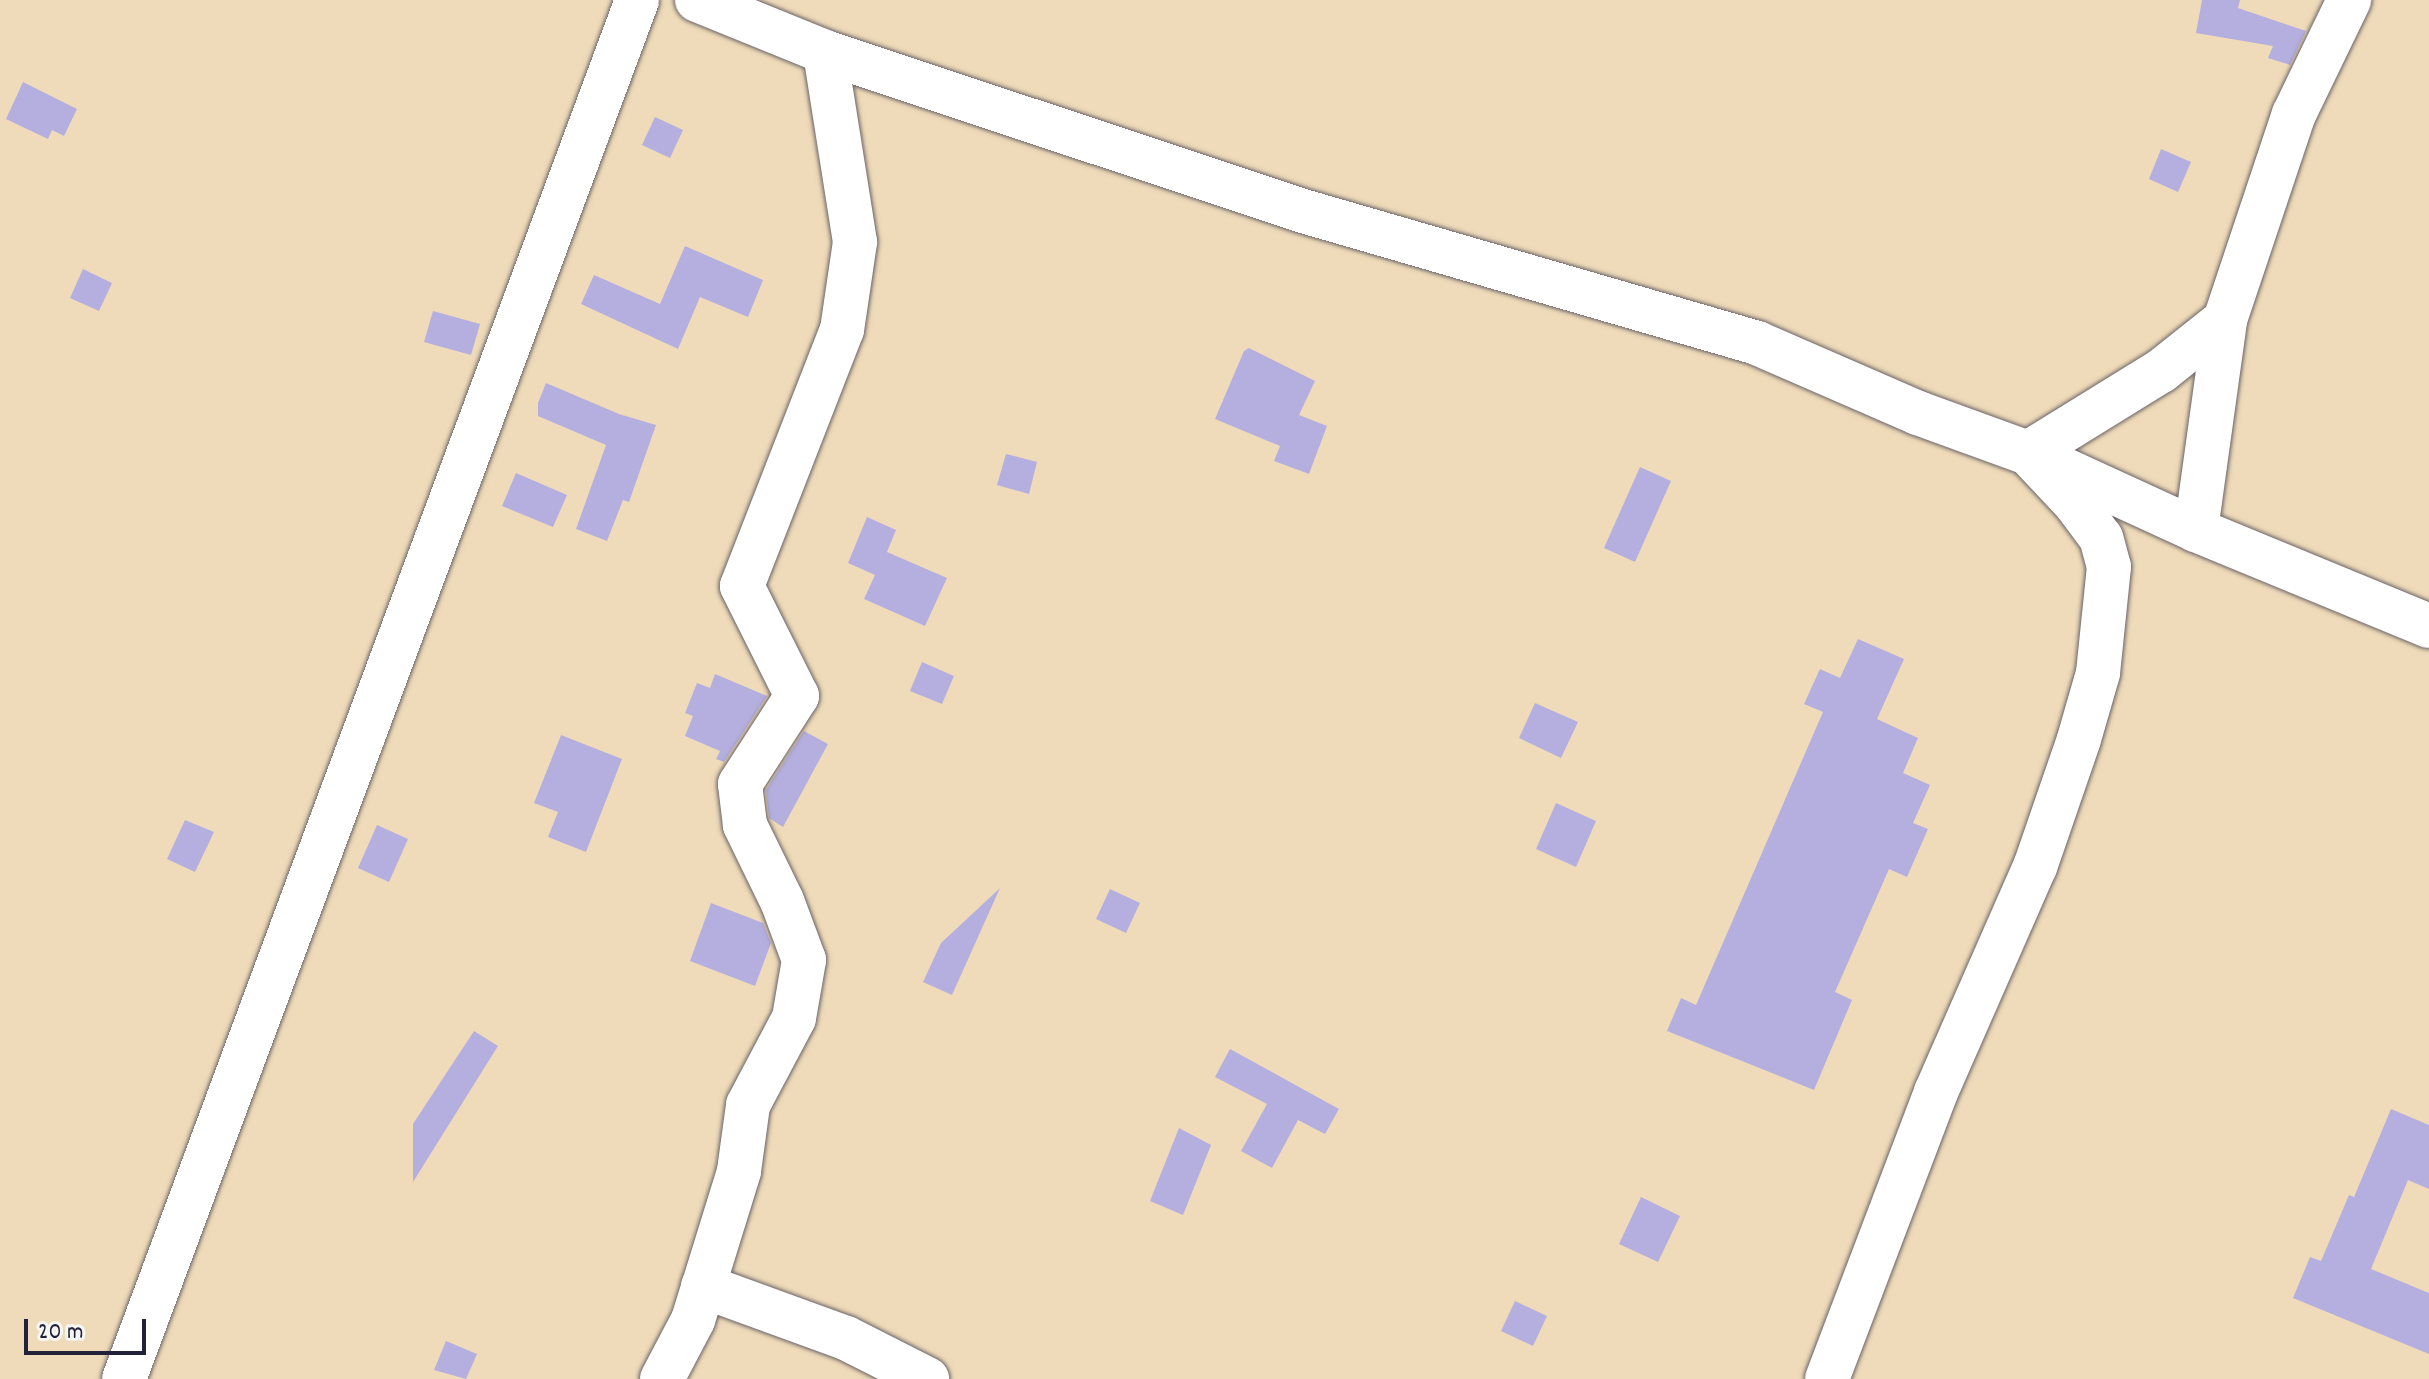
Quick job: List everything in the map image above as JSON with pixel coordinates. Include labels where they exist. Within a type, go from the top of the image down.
[{"type":"street","points":[[124,1379],[637,0]]},
{"type":"street","points":[[697,0],[825,52],[1303,211],[1757,343],[1918,413],[2028,453],[2196,530],[2429,626]]},
{"type":"street","points":[[2196,530],[2225,320],[2294,114],[2349,0]]},
{"type":"street","points":[[662,1379],[693,1320],[739,1171],[748,1105],[794,1018],[804,960],[782,901],[745,825],[740,784],[797,696],[742,586],[842,330],[855,242],[825,52]]},
{"type":"street","points":[[2028,453],[2161,371],[2225,320]]},
{"type":"street","points":[[1827,1379],[1936,1092],[2035,867],[2098,673],[2109,567],[2101,538],[2075,503],[2028,453]]},
{"type":"street","points":[[703,1286],[846,1338],[927,1379]]},
{"type":"building","points":[[2202,0],[2240,0],[2238,8],[2306,31],[2290,65],[2268,58],[2273,46],[2196,33]]},
{"type":"building","points":[[23,82],[77,109],[64,136],[52,130],[48,139],[6,119]]},
{"type":"building","points":[[655,117],[683,130],[670,158],[642,145]]},
{"type":"building","points":[[2161,149],[2191,162],[2178,192],[2149,179]]},
{"type":"building","points":[[685,246],[763,280],[748,317],[700,297],[678,349],[581,304],[594,275],[660,304]]},
{"type":"building","points":[[83,269],[112,283],[99,311],[70,298]]},
{"type":"building","points":[[433,311],[480,324],[471,355],[424,342]]},
{"type":"building","points":[[1249,348],[1315,381],[1299,415],[1327,426],[1309,474],[1274,461],[1280,446],[1215,419],[1244,351]]},
{"type":"building","points":[[546,383],[619,414],[656,425],[629,502],[623,500],[607,541],[576,529],[606,445],[538,416],[538,403]]},
{"type":"building","points":[[1006,454],[1037,462],[1029,494],[997,485]]},
{"type":"building","points":[[1640,467],[1671,481],[1635,562],[1604,548]]},
{"type":"building","points":[[516,473],[567,495],[553,527],[502,506]]},
{"type":"building","points":[[867,517],[896,530],[887,552],[947,578],[925,626],[864,599],[875,575],[848,563]]},
{"type":"building","points":[[1858,639],[1904,659],[1877,719],[1918,738],[1903,773],[1930,785],[1913,823],[1928,829],[1907,877],[1889,869],[1835,992],[1852,1000],[1814,1090],[1667,1031],[1681,998],[1696,1005],[1823,712],[1804,704],[1820,669],[1840,678]]},
{"type":"building","points":[[922,662],[954,676],[942,704],[910,691]]},
{"type":"building","points":[[715,674],[767,696],[724,762],[716,759],[720,751],[685,736],[693,716],[685,713],[697,683],[710,688]]},
{"type":"building","points":[[1535,703],[1578,722],[1561,758],[1519,738]]},
{"type":"building","points":[[804,731],[828,744],[783,827],[769,818],[766,790]]},
{"type":"building","points":[[561,735],[622,759],[586,852],[548,837],[558,812],[534,803]]},
{"type":"building","points":[[1556,803],[1596,821],[1576,867],[1536,849]]},
{"type":"building","points":[[185,820],[214,832],[195,872],[167,859]]},
{"type":"building","points":[[377,825],[408,839],[389,882],[358,868]]},
{"type":"building","points":[[1000,888],[952,995],[923,982],[941,943]]},
{"type":"building","points":[[1110,889],[1140,903],[1126,933],[1096,919]]},
{"type":"building","points":[[711,903],[763,923],[771,943],[755,986],[690,961]]},
{"type":"building","points":[[474,1031],[498,1046],[413,1182],[413,1124]]},
{"type":"building","points":[[1230,1049],[1339,1109],[1325,1134],[1298,1120],[1272,1168],[1241,1151],[1267,1104],[1215,1077]]},
{"type":"building","points":[[2391,1109],[2429,1125],[2429,1189],[2408,1180],[2371,1269],[2429,1293],[2429,1354],[2293,1298],[2310,1257],[2321,1261],[2349,1195],[2354,1197]]},
{"type":"building","points":[[1179,1128],[1211,1145],[1183,1215],[1150,1201]]},
{"type":"building","points":[[1641,1197],[1680,1216],[1658,1262],[1619,1244]]},
{"type":"building","points":[[1515,1301],[1547,1316],[1533,1346],[1501,1331]]},
{"type":"building","points":[[446,1341],[477,1354],[466,1379],[434,1370]]}]
